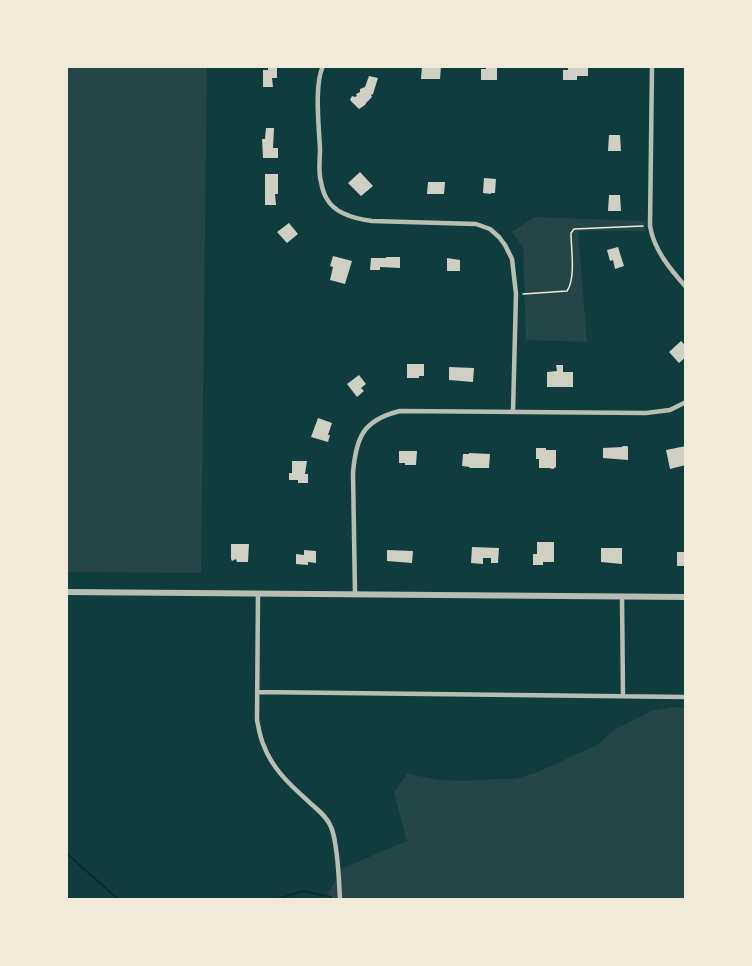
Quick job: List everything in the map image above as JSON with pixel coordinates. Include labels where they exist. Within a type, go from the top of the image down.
[{"type":"street","points":[[323,66],[318,93],[320,180],[327,199],[333,206],[358,219],[372,221],[476,224],[490,229],[505,245],[512,259],[516,294],[513,412]]},
{"type":"street","points":[[652,66],[650,226],[656,246],[686,286]]},
{"type":"street","points":[[355,593],[354,456],[358,440],[366,428],[379,417],[400,411],[645,413],[670,410],[686,402]]},
{"type":"street","points":[[66,592],[686,597]]},
{"type":"street","points":[[258,593],[257,720],[264,748],[290,784],[326,818],[332,827],[340,900]]},
{"type":"street","points":[[622,596],[623,696]]},
{"type":"street","points":[[257,692],[686,697]]},
{"type":"path","points":[[516,294],[567,291],[571,286],[571,233],[574,229],[650,226]]},
{"type":"shaded area","points":[[66,66],[207,66],[201,573],[66,572]]},
{"type":"shaded area","points":[[534,217],[645,221],[645,231],[578,231],[587,342],[526,340],[523,247],[512,232]]},
{"type":"shaded area","points":[[674,707],[686,708],[686,900],[324,900],[343,868],[407,841],[394,793],[407,774],[441,780],[515,779],[538,772],[597,745],[612,731],[651,711]]},
{"type":"building","points":[[422,66],[441,66],[440,79],[421,79]]},
{"type":"building","points":[[486,66],[497,66],[497,80],[481,80],[481,69],[486,69]]},
{"type":"building","points":[[568,66],[588,66],[588,76],[577,76],[577,80],[563,80],[563,70],[568,70]]},
{"type":"building","points":[[268,68],[277,68],[277,78],[272,78],[273,87],[263,87],[263,70],[268,70]]},
{"type":"building","points":[[369,76],[378,78],[372,97],[359,109],[350,100],[365,87]]},
{"type":"building","points":[[266,128],[274,128],[273,148],[278,148],[278,158],[263,158],[262,139],[265,139]]},
{"type":"building","points":[[609,135],[620,135],[621,151],[608,151]]},
{"type":"building","points":[[360,172],[373,186],[361,196],[348,183]]},
{"type":"building","points":[[265,174],[278,174],[276,205],[265,205]]},
{"type":"building","points":[[484,178],[496,179],[495,193],[483,193]]},
{"type":"building","points":[[428,182],[445,182],[444,194],[427,194]]},
{"type":"building","points":[[609,195],[620,195],[621,211],[608,211]]},
{"type":"building","points":[[289,223],[298,234],[287,243],[277,232]]},
{"type":"building","points":[[618,247],[624,266],[615,269],[607,250]]},
{"type":"building","points":[[333,256],[352,261],[345,284],[330,280]]},
{"type":"building","points":[[400,257],[400,268],[380,267],[380,270],[370,270],[371,258]]},
{"type":"building","points":[[447,258],[460,260],[460,271],[447,271]]},
{"type":"building","points":[[681,341],[686,346],[686,357],[679,363],[669,352]]},
{"type":"building","points":[[407,364],[424,364],[424,376],[407,378]]},
{"type":"building","points":[[556,365],[563,365],[563,372],[573,372],[573,387],[547,387],[547,372],[557,371]]},
{"type":"building","points":[[449,367],[474,368],[473,382],[449,380]]},
{"type":"building","points":[[359,375],[366,384],[361,388],[364,391],[357,397],[347,384]]},
{"type":"building","points":[[318,418],[332,423],[328,442],[311,437]]},
{"type":"building","points":[[686,446],[686,465],[670,469],[666,450]]},
{"type":"building","points":[[628,447],[628,460],[603,458],[603,448]]},
{"type":"building","points":[[536,448],[556,450],[556,467],[553,469],[539,468]]},
{"type":"building","points":[[399,451],[417,451],[416,465],[399,463]]},
{"type":"building","points":[[463,454],[490,454],[489,468],[462,466]]},
{"type":"building","points":[[292,461],[307,461],[305,474],[308,474],[308,483],[289,480],[289,473],[292,473]]},
{"type":"building","points":[[537,542],[554,542],[554,562],[533,565],[533,554],[537,554]]},
{"type":"building","points":[[231,544],[249,544],[248,562],[237,562],[236,559],[232,561]]},
{"type":"building","points":[[472,547],[499,548],[498,563],[491,563],[491,558],[483,558],[483,564],[471,563]]},
{"type":"building","points":[[601,548],[622,548],[622,564],[601,562]]},
{"type":"building","points":[[304,550],[316,551],[316,563],[296,564],[296,554],[304,555]]},
{"type":"building","points":[[387,550],[413,551],[412,563],[387,561]]},
{"type":"building","points":[[677,552],[686,552],[686,566],[677,566]]},
{"type":"waterway","points":[[66,853],[119,900]]},
{"type":"waterway","points":[[275,900],[303,891],[331,897]]}]
